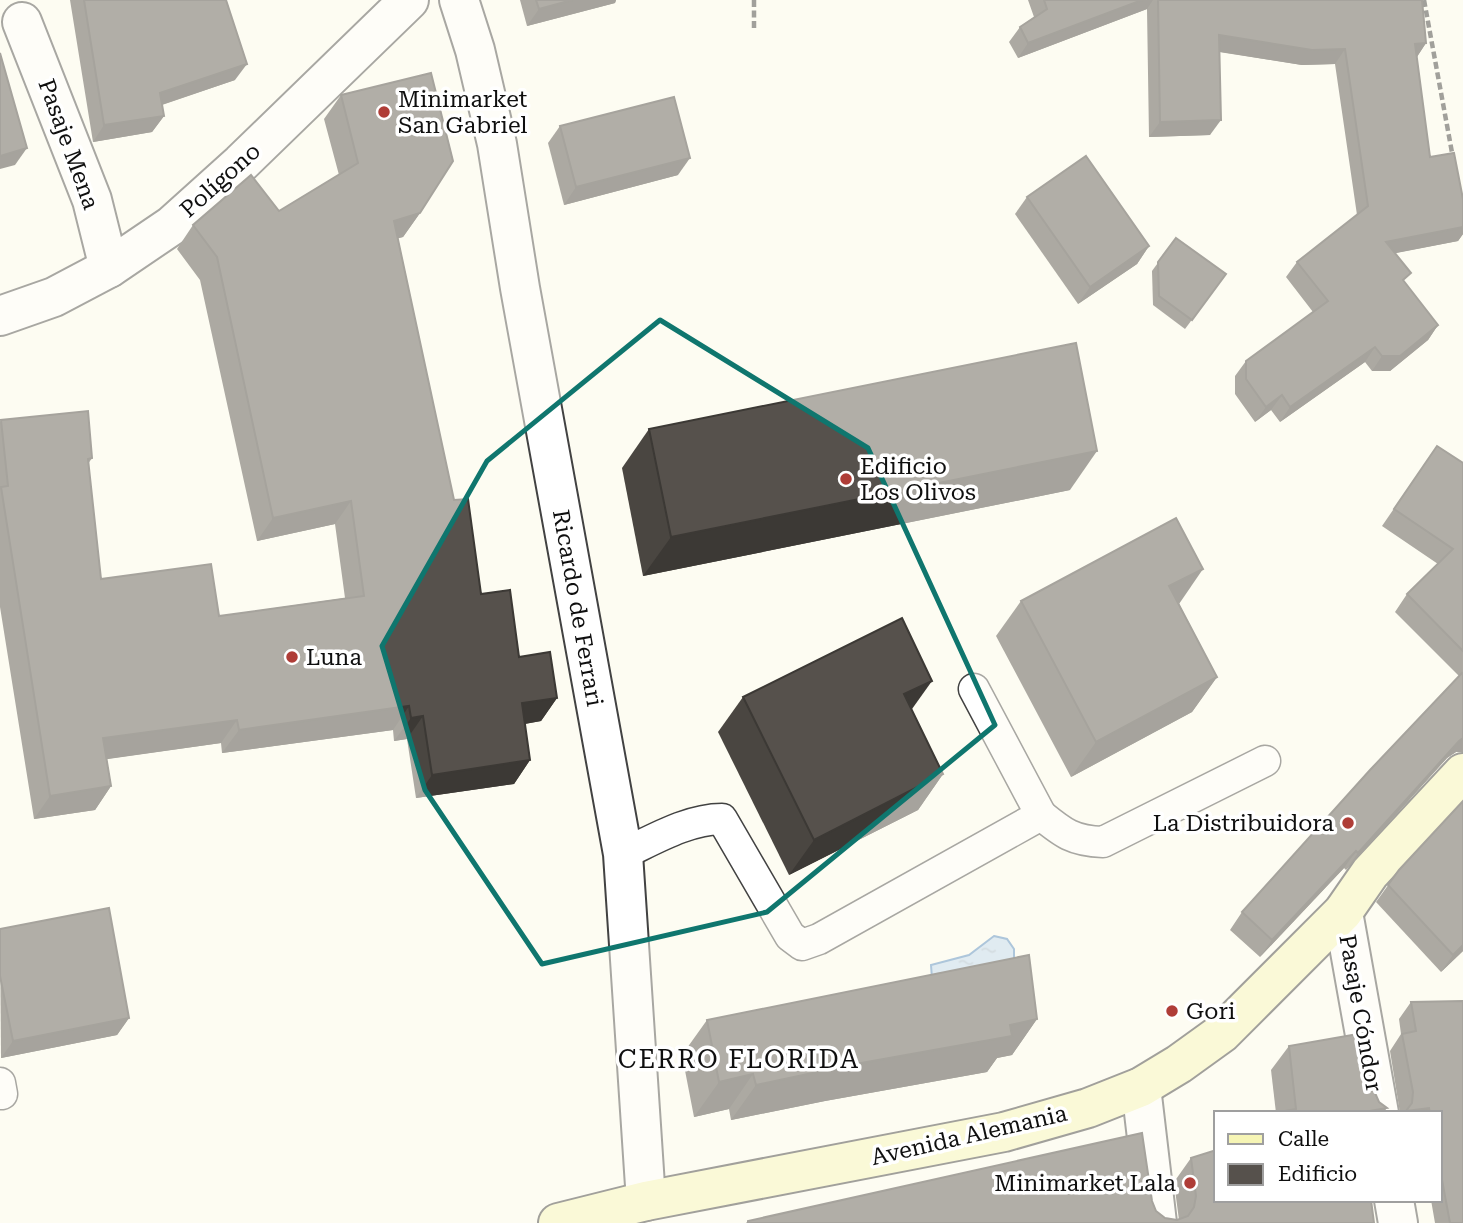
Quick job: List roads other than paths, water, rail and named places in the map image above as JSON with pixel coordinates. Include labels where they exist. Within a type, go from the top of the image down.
[{"type":"main road","name":"Avenida Alemania","points":[[558,1223],[648,1212],[1004,1132],[1088,1108],[1141,1087],[1222,1033],[1343,912],[1370,873],[1463,773]]},
{"type":"street","name":"Polígono","points":[[0,316],[54,297],[109,268],[181,217],[409,0]]},
{"type":"street","name":"Ricardo de Ferrari","points":[[459,0],[475,50],[497,144],[623,854],[648,1212]]},
{"type":"street","name":"Pasaje Mena","points":[[22,22],[92,200],[109,268]]},
{"type":"street","name":"Pasaje Cóndor","points":[[1343,912],[1379,1111]]},
{"type":"street","points":[[1141,1087],[1157,1223]]},
{"type":"street","points":[[1394,1202],[1398,1223]]},
{"type":"lane","points":[[974,689],[1041,815],[1062,832],[1082,841],[1103,842],[1265,761]]},
{"type":"lane","points":[[623,854],[707,819],[722,818],[790,936],[802,945],[819,939],[1041,815]]},
{"type":"water","points":[[994,936],[1007,939],[1014,949],[1014,979],[933,992],[931,965],[969,955]]},
{"type":"place","name":"Minimarket San Gabriel","points":[[384,112]]},
{"type":"place","name":"Edificio Los Olivos","points":[[846,479]]},
{"type":"place","name":"Luna","points":[[292,657]]},
{"type":"place","name":"La Distribuidora","points":[[1348,823]]},
{"type":"place","name":"Gori","points":[[1172,1011]]},
{"type":"place","name":"Minimarket Lala","points":[[1190,1183]]},
{"type":"district","name":"CERRO FLORIDA","points":[[739,1059]]}]
